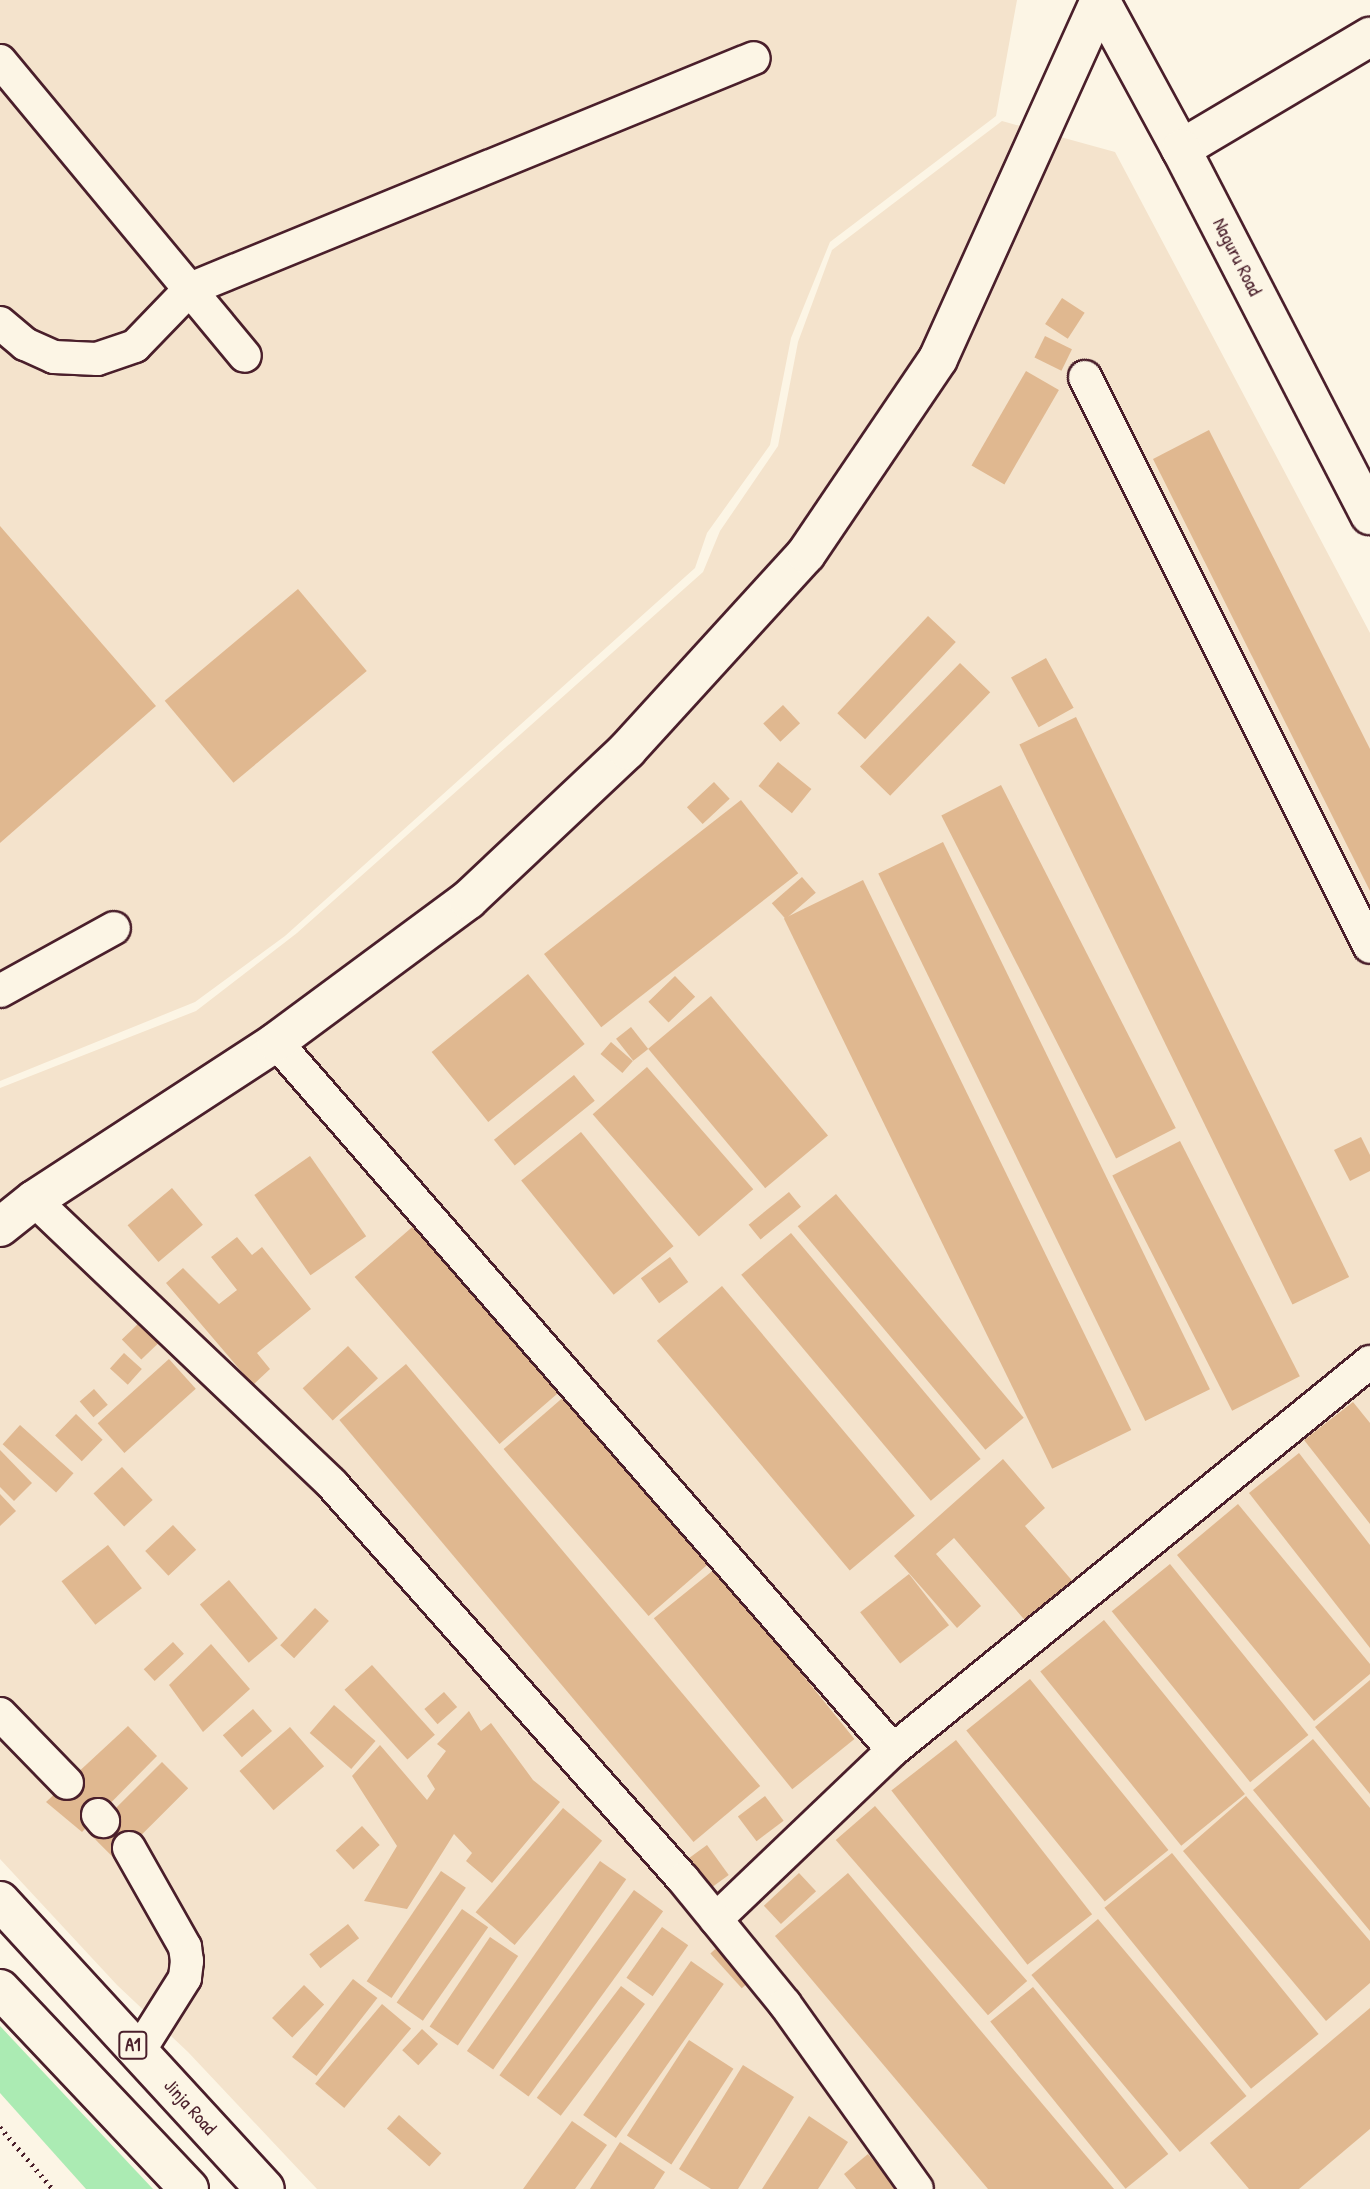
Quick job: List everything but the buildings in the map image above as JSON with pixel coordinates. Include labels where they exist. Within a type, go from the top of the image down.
[{"type":"main road","name":"Naguru Road","points":[[1100,0],[1181,149],[1370,515]]},
{"type":"main road","points":[[0,1227],[34,1200],[276,1042],[468,900],[626,750],[806,554],[938,359],[1100,0]]},
{"type":"main road","points":[[1181,149],[1370,37]]},
{"type":"main road","name":"Jinja Road","points":[[0,1901],[265,2189]]},
{"type":"main road","points":[[0,1989],[189,2189]]},
{"type":"lane","points":[[0,323],[24,344],[54,357],[97,359],[135,346],[190,289],[754,58]]},
{"type":"lane","points":[[0,61],[246,356]]},
{"type":"lane","points":[[1085,377],[1370,947]]},
{"type":"lane","points":[[0,991],[114,928]]},
{"type":"lane","points":[[276,1042],[893,1750]]},
{"type":"lane","points":[[34,1200],[332,1483],[716,1919],[785,2004],[917,2189]]},
{"type":"lane","points":[[716,1919],[893,1750],[1370,1362]]},
{"type":"lane","points":[[0,1714],[67,1783]]},
{"type":"lane","points":[[129,1848],[185,1947],[187,1961],[185,1978],[139,2051]]},
{"type":"path","points":[[0,2127],[54,2189]]},
{"type":"shaded area","points":[[0,0],[1017,0],[996,116],[830,242],[791,338],[770,445],[707,533],[695,568],[285,936],[195,1002],[0,1081]]},
{"type":"shaded area","points":[[1002,121],[1115,152],[1370,633],[1370,2189],[317,2189],[188,2052],[117,1985],[0,1859],[0,1088],[196,1011],[297,933],[703,572],[720,531],[778,446],[798,342],[832,250]]},
{"type":"green space","points":[[0,2026],[153,2189],[86,2189],[0,2093]]}]
